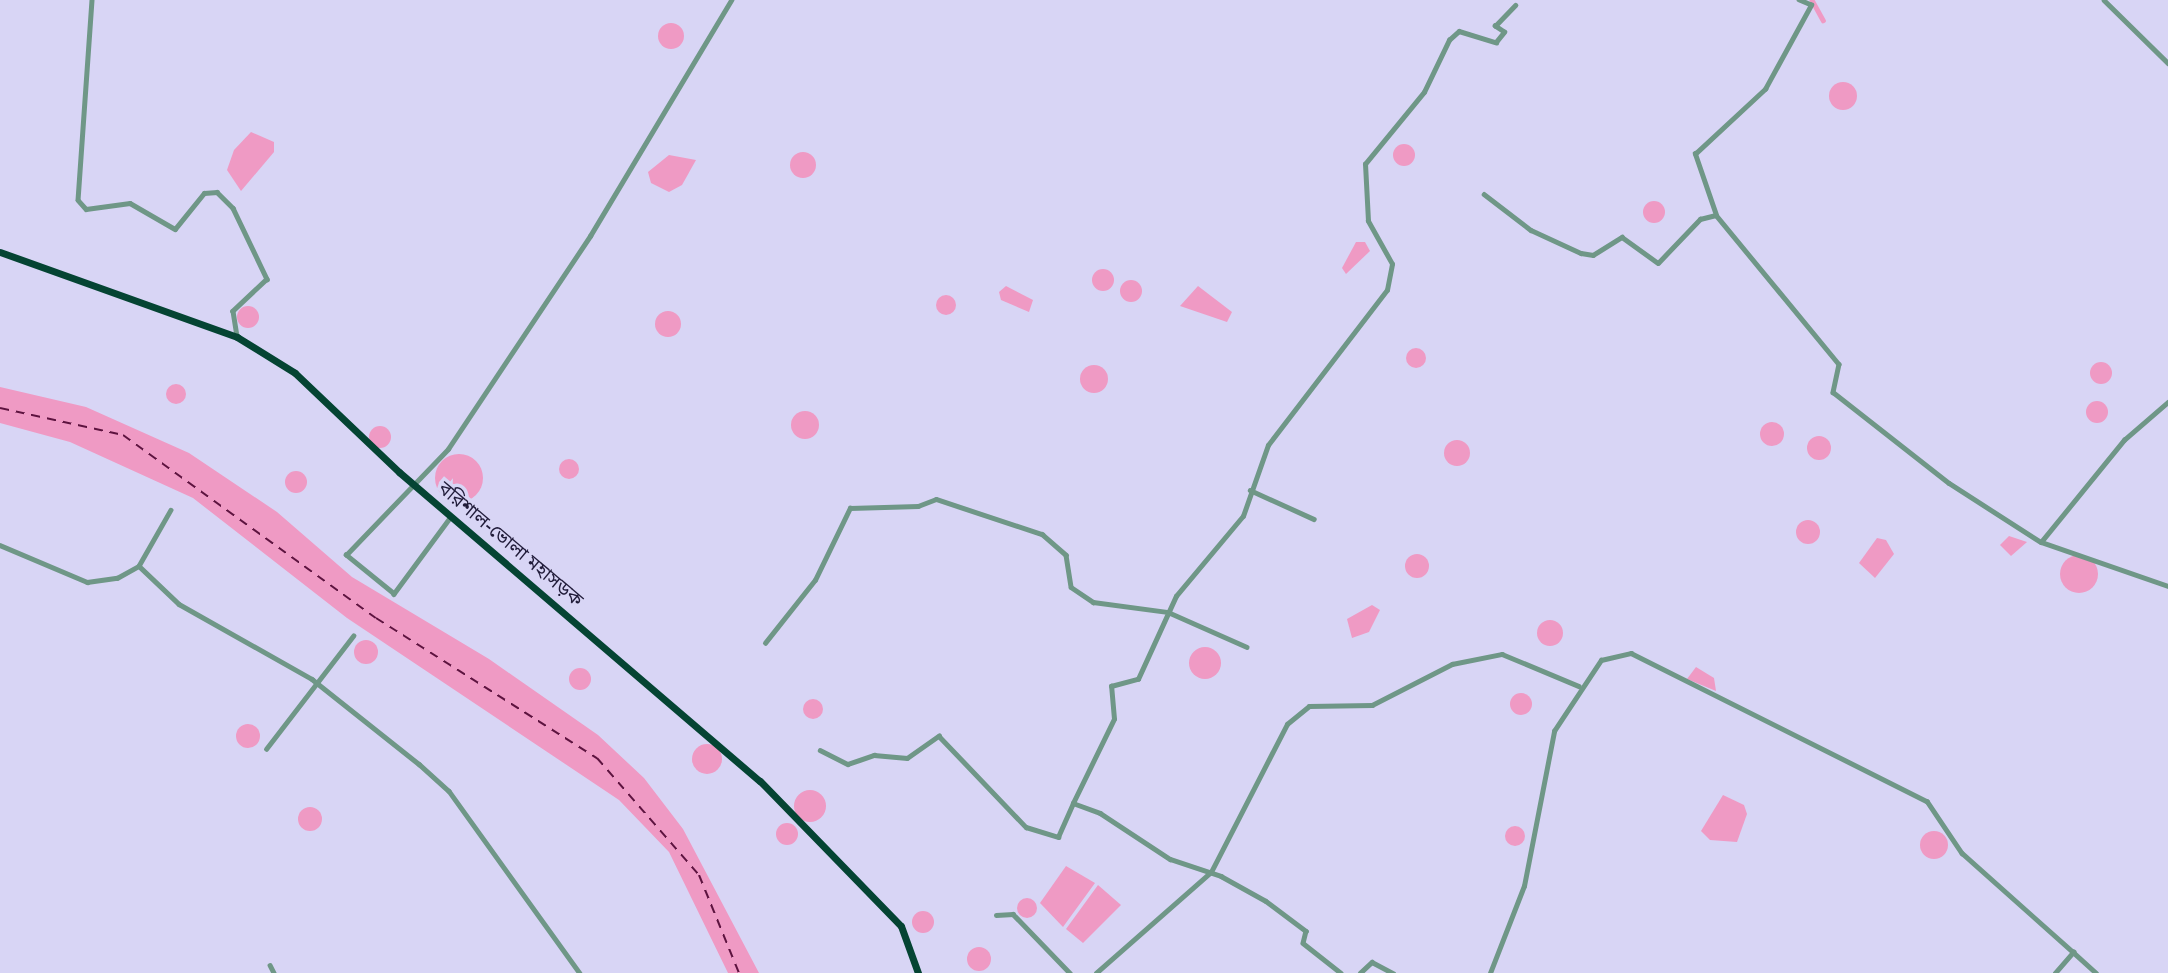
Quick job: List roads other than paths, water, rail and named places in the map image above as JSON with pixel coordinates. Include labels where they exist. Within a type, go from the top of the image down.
[{"type":"highway","name":"বরিশাল-ভোলা মহাসড়ক","points":[[0,252],[237,337],[309,384],[416,487],[760,781],[901,926],[918,973]]},
{"type":"street","points":[[92,0],[78,200],[86,209],[130,203],[175,229],[204,193],[217,192],[233,208],[267,279],[233,311],[237,337]]},
{"type":"street","points":[[451,517],[394,594],[346,556],[416,487],[590,236],[731,0]]},
{"type":"street","points":[[1799,0],[1811,5],[1765,89],[1695,155],[1716,215],[1839,364],[1833,392],[1949,483],[2041,542],[2168,586]]},
{"type":"street","points":[[2104,0],[2168,63]]},
{"type":"street","points":[[820,750],[848,764],[874,755],[907,758],[939,736],[1014,819],[1048,837],[1058,837],[1114,719],[1111,686],[1138,679],[1168,612],[1201,560],[1243,516],[1250,490],[1274,437],[1387,290],[1392,264],[1368,221],[1365,164],[1424,92],[1449,40],[1459,32],[1496,41],[1504,32],[1496,26],[1515,5]]},
{"type":"street","points":[[1484,194],[1543,237],[1581,253],[1593,256],[1622,237],[1658,263],[1700,219],[1716,215]]},
{"type":"street","points":[[2041,542],[2124,440],[2168,402]]},
{"type":"street","points":[[1250,490],[1314,519]]},
{"type":"street","points":[[765,643],[815,580],[850,508],[918,506],[936,499],[1042,534],[1066,555],[1072,587],[1093,602],[1168,612],[1247,647]]},
{"type":"street","points":[[0,545],[87,582],[117,578],[139,566],[171,510]]},
{"type":"street","points":[[139,566],[190,611],[316,683],[449,791],[580,973]]},
{"type":"street","points":[[266,749],[353,636]]},
{"type":"street","points":[[1096,973],[1211,872],[1287,724],[1309,706],[1372,705],[1452,664],[1502,653],[1579,686]]},
{"type":"street","points":[[1490,973],[1524,886],[1554,731],[1579,686],[1601,660],[1631,653],[1705,694],[1775,720],[1927,802],[1962,853],[2096,973]]},
{"type":"street","points":[[1073,803],[1170,859],[1211,872],[1301,927],[1307,948],[1340,973]]},
{"type":"street","points":[[996,915],[1013,914],[1070,973]]},
{"type":"street","points":[[2055,973],[2073,952]]},
{"type":"street","points":[[1360,973],[1372,962],[1393,973]]},
{"type":"street","points":[[270,965],[274,973]]},
{"type":"waterway","points":[[1812,0],[1823,20]]}]
